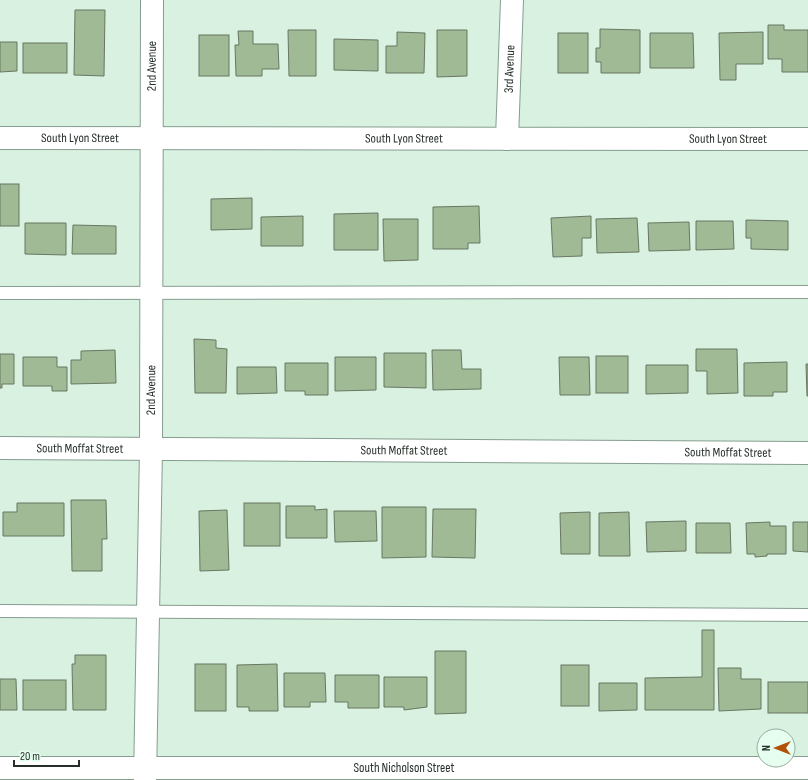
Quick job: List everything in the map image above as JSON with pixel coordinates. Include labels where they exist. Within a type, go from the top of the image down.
[{"type":"street","name":"2nd Avenue","points":[[145,773],[150,449],[152,0]]},
{"type":"street","name":"3rd Avenue","points":[[507,139],[512,0]]},
{"type":"street","name":"South Lyon Street","points":[[0,138],[808,139]]},
{"type":"street","name":"South Moffat Street","points":[[0,448],[808,453]]},
{"type":"street","name":"South Nicholson Street","points":[[0,768],[145,773],[808,768]]},
{"type":"lane","points":[[0,293],[808,292]]},
{"type":"lane","points":[[0,611],[808,615]]},
{"type":"building","points":[[75,10],[105,10],[104,76],[74,75]]},
{"type":"building","points":[[768,25],[784,25],[784,30],[808,30],[808,72],[782,72],[782,59],[768,59]]},
{"type":"building","points":[[600,29],[640,30],[640,73],[601,73],[601,62],[596,62],[596,48],[600,48]]},
{"type":"building","points":[[288,30],[316,30],[316,76],[289,76]]},
{"type":"building","points":[[437,30],[467,30],[467,76],[437,77]]},
{"type":"building","points":[[238,31],[253,31],[253,44],[278,44],[279,69],[262,69],[262,76],[236,76],[235,45],[239,45]]},
{"type":"building","points":[[397,32],[425,33],[424,73],[386,73],[386,46],[397,46]]},
{"type":"building","points":[[763,32],[763,64],[736,64],[736,80],[720,80],[719,33]]},
{"type":"building","points":[[558,33],[588,33],[588,73],[558,73]]},
{"type":"building","points":[[650,33],[693,33],[694,68],[650,68]]},
{"type":"building","points":[[199,35],[229,35],[229,76],[199,76]]},
{"type":"building","points":[[334,39],[378,40],[378,71],[334,70]]},
{"type":"building","points":[[0,42],[17,42],[17,71],[0,72]]},
{"type":"building","points":[[23,43],[67,43],[67,73],[23,73]]},
{"type":"building","points":[[0,184],[19,184],[19,226],[0,226]]},
{"type":"building","points":[[252,198],[252,229],[211,230],[211,199]]},
{"type":"building","points":[[479,206],[480,243],[468,243],[468,249],[433,249],[433,207]]},
{"type":"building","points":[[378,213],[378,250],[334,250],[334,214]]},
{"type":"building","points":[[303,216],[303,246],[261,246],[261,217]]},
{"type":"building","points":[[591,216],[591,238],[582,238],[582,256],[553,257],[551,218]]},
{"type":"building","points":[[637,218],[639,252],[597,253],[596,219]]},
{"type":"building","points":[[383,219],[418,219],[418,260],[384,261]]},
{"type":"building","points":[[746,220],[788,221],[788,250],[751,249],[751,238],[746,238]]},
{"type":"building","points":[[696,221],[733,221],[734,249],[696,250]]},
{"type":"building","points":[[689,222],[690,250],[649,251],[648,223]]},
{"type":"building","points":[[25,223],[66,223],[66,255],[25,254]]},
{"type":"building","points":[[73,225],[116,226],[116,254],[72,254]]},
{"type":"building","points":[[194,339],[216,340],[216,348],[227,349],[226,393],[195,393]]},
{"type":"building","points":[[696,349],[737,349],[738,393],[707,394],[707,371],[696,371]]},
{"type":"building","points":[[115,350],[116,383],[71,384],[71,360],[81,360],[81,351]]},
{"type":"building","points":[[432,350],[461,350],[462,369],[481,369],[481,389],[433,390]]},
{"type":"building","points":[[384,353],[426,353],[426,388],[384,387]]},
{"type":"building","points":[[0,354],[14,354],[14,384],[2,384],[2,388],[0,388]]},
{"type":"building","points":[[596,356],[628,356],[628,393],[596,393]]},
{"type":"building","points":[[23,357],[57,357],[57,367],[67,367],[67,391],[52,391],[52,386],[23,386]]},
{"type":"building","points":[[335,357],[376,357],[376,390],[335,391]]},
{"type":"building","points":[[559,357],[589,357],[590,395],[560,395]]},
{"type":"building","points":[[787,362],[787,392],[773,392],[773,396],[744,396],[744,363]]},
{"type":"building","points":[[285,363],[328,363],[328,395],[305,395],[305,391],[285,391]]},
{"type":"building","points":[[806,364],[808,364],[808,396],[807,396]]},
{"type":"building","points":[[646,365],[688,365],[688,393],[646,394]]},
{"type":"building","points":[[237,367],[276,367],[277,393],[237,394]]},
{"type":"building","points":[[71,500],[106,500],[107,539],[102,539],[102,571],[72,571]]},
{"type":"building","points":[[17,503],[64,503],[64,536],[3,536],[3,512],[17,512]]},
{"type":"building","points":[[244,503],[280,503],[280,546],[244,546]]},
{"type":"building","points":[[286,506],[315,506],[315,510],[327,509],[327,538],[286,538]]},
{"type":"building","points":[[382,507],[426,507],[426,557],[382,558]]},
{"type":"building","points":[[433,509],[476,509],[475,558],[432,557]]},
{"type":"building","points":[[227,510],[229,570],[200,571],[199,511]]},
{"type":"building","points":[[334,511],[376,511],[377,541],[335,542]]},
{"type":"building","points":[[590,512],[590,554],[561,554],[560,513]]},
{"type":"building","points":[[629,512],[630,556],[599,556],[599,513]]},
{"type":"building","points":[[686,521],[686,551],[647,552],[646,522]]},
{"type":"building","points":[[770,522],[770,526],[786,526],[786,554],[767,554],[767,556],[755,557],[755,554],[747,554],[746,523]]},
{"type":"building","points":[[793,522],[808,522],[808,552],[793,551]]},
{"type":"building","points":[[696,523],[730,523],[731,553],[696,553]]},
{"type":"building","points":[[702,630],[714,630],[714,710],[645,710],[645,678],[702,677]]},
{"type":"building","points":[[435,651],[466,651],[466,713],[435,714]]},
{"type":"building","points":[[75,655],[106,655],[106,710],[73,710],[72,664],[75,664]]},
{"type":"building","points":[[195,664],[226,664],[226,711],[195,711]]},
{"type":"building","points":[[277,664],[278,711],[249,711],[249,707],[237,707],[237,665]]},
{"type":"building","points":[[561,665],[589,665],[589,706],[561,706]]},
{"type":"building","points":[[718,668],[741,668],[741,679],[761,679],[761,709],[719,711]]},
{"type":"building","points":[[284,673],[325,673],[326,702],[310,702],[310,707],[284,707]]},
{"type":"building","points":[[335,675],[379,675],[379,708],[348,708],[348,702],[335,702]]},
{"type":"building","points":[[384,677],[427,677],[427,707],[404,710],[404,707],[384,707]]},
{"type":"building","points":[[0,679],[16,679],[17,710],[0,710]]},
{"type":"building","points":[[23,680],[66,680],[66,710],[23,710]]},
{"type":"building","points":[[768,682],[808,682],[808,713],[768,713]]},
{"type":"building","points":[[599,683],[637,683],[637,710],[599,711]]}]
